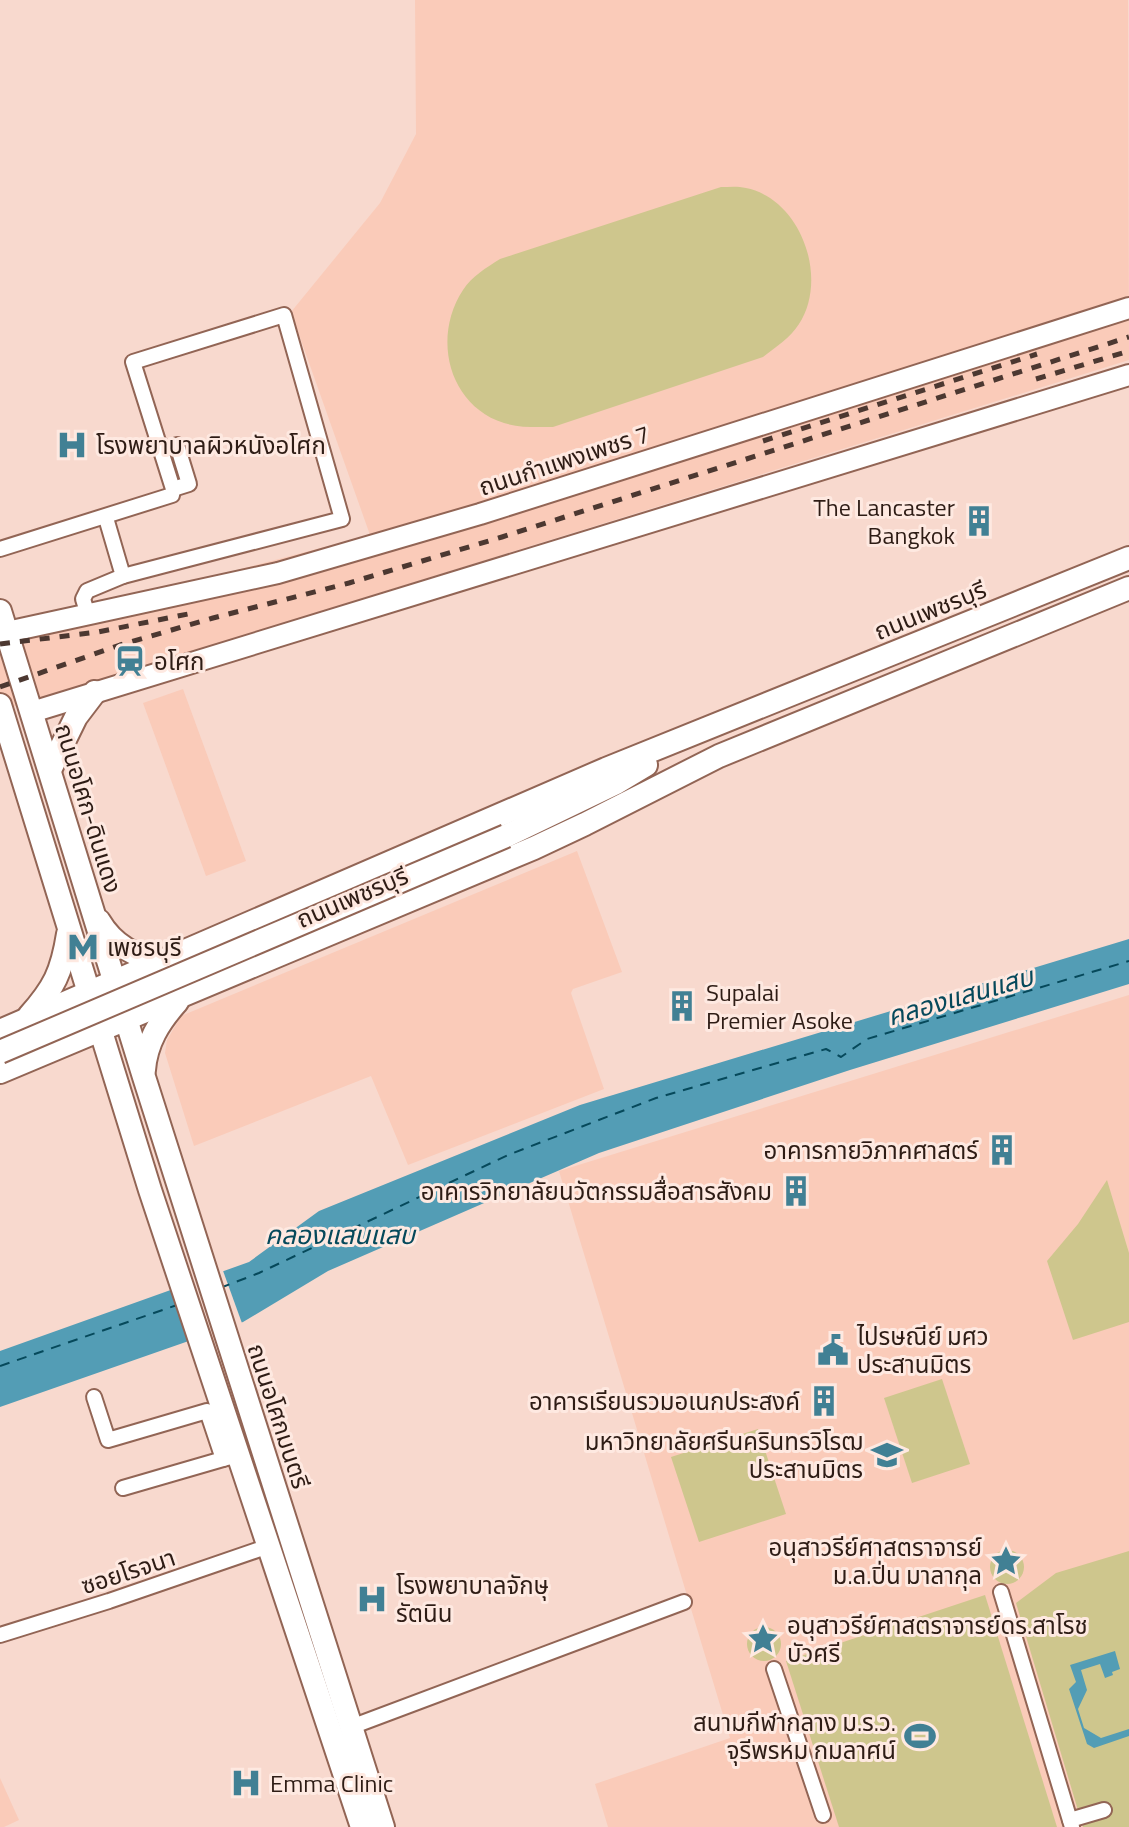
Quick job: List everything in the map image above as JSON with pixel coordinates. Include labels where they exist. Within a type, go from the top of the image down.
[{"type":"main road","name":"ถนนเพชรบุรี","points":[[0,1031],[474,825],[1129,558]]},
{"type":"main road","name":"ถนนเพชรบุรี","points":[[0,1072],[585,824],[719,756],[1129,588]]},
{"type":"main road","name":"ถนนอโศก-ดินแดง","points":[[3,622],[128,1020]]},
{"type":"main road","points":[[50,770],[76,717],[95,692]]},
{"type":"main road","points":[[1,715],[8,756],[101,1030]]},
{"type":"main road","name":"ถนนเพชรบุรี","points":[[0,1052],[506,836],[616,783],[705,729]]},
{"type":"main road","name":"ถนนเพชรบุรี","points":[[616,783],[719,756]]},
{"type":"main road","points":[[89,898],[101,925],[123,947],[144,959],[164,962]]},
{"type":"main road","points":[[276,912],[269,926],[272,941],[278,947],[293,950]]},
{"type":"main road","points":[[25,1020],[51,992],[64,957],[69,930]]},
{"type":"main road","points":[[144,1077],[148,1045],[180,998]]},
{"type":"main road","name":"ถนนอโศกมนตรี","points":[[128,1020],[383,1827]]},
{"type":"main road","name":"ถนนอโศกมนตรี","points":[[101,1030],[229,1430],[231,1457],[269,1546],[362,1827]]},
{"type":"main road","points":[[38,1056],[81,1051],[108,1067],[116,1080]]},
{"type":"street","name":"ถนนกำแพงเพชร 7","points":[[3,622],[88,615],[278,573],[480,514],[1129,308]]},
{"type":"street","points":[[0,549],[172,495],[173,489],[133,362],[284,315],[342,519],[123,576],[92,587],[84,593],[88,615]]},
{"type":"street","points":[[32,712],[1129,375]]},
{"type":"street","points":[[106,518],[123,576]]},
{"type":"street","points":[[94,1397],[108,1440],[207,1411],[231,1457],[123,1488]]},
{"type":"street","name":"ซอยโรจนา","points":[[0,1635],[269,1546]]},
{"type":"street","points":[[1001,1592],[1071,1824],[1104,1810]]},
{"type":"street","points":[[351,1727],[684,1602]]},
{"type":"street","points":[[774,1669],[823,1815]]},
{"type":"shaded area","points":[[415,0],[1128,0],[1129,360],[0,711],[0,632],[370,535],[291,312],[380,203],[416,134]]},
{"type":"shaded area","points":[[721,187],[743,187],[765,195],[782,207],[804,243],[810,264],[808,305],[799,324],[782,342],[763,357],[553,427],[504,423],[485,414],[470,401],[458,385],[451,367],[448,328],[463,290],[475,276],[500,259]]},
{"type":"shaded area","points":[[183,689],[246,861],[206,876],[143,703]]},
{"type":"shaded area","points":[[577,851],[622,972],[573,989],[571,993],[604,1089],[408,1165],[371,1076],[194,1146],[165,1053],[167,1040],[181,1016]]},
{"type":"shaded area","name":"มหาวิทยาลัยศรีนครินทรวิโรฒ ประสานมิตร","points":[[1129,995],[1129,1827],[608,1827],[595,1784],[730,1738],[559,1171]]},
{"type":"shaded area","points":[[1107,1180],[1129,1253],[1129,1322],[1073,1340],[1047,1261],[1078,1224]]},
{"type":"shaded area","points":[[942,1379],[970,1464],[912,1483],[884,1398]]},
{"type":"shaded area","points":[[758,1429],[786,1514],[699,1542],[671,1457]]},
{"type":"shaded area","points":[[1007,1550],[1019,1555],[1024,1567],[1019,1579],[1007,1584],[995,1579],[990,1567],[995,1555]]},
{"type":"shaded area","points":[[1129,1551],[1129,1827],[1083,1827],[1016,1603],[1056,1573]]},
{"type":"shaded area","name":"สนามกีฬากลาง ม.ร.ว. จุรีพรหม กมลาศน์","points":[[985,1595],[1057,1827],[839,1827],[786,1661]]},
{"type":"shaded area","points":[[764,1627],[776,1632],[781,1644],[776,1656],[764,1661],[752,1656],[747,1644],[752,1632]]},
{"type":"shaded area","points":[[0,1778],[19,1820],[4,1827],[0,1827]]},
{"type":"water","name":"คลองแสนแสบ","points":[[1129,939],[1129,984],[850,1070],[599,1153],[328,1271],[243,1322],[0,1407],[0,1351],[249,1262],[319,1211],[580,1105]]},
{"type":"water","points":[[1115,1651],[1120,1669],[1112,1672],[1113,1675],[1105,1678],[1100,1664],[1081,1670],[1087,1690],[1078,1709],[1084,1728],[1101,1738],[1129,1729],[1129,1736],[1094,1748],[1087,1744],[1069,1689],[1076,1682],[1070,1665]]},
{"type":"pier","points":[[222,1268],[243,1326],[190,1346],[171,1286]]},
{"type":"ferry route","points":[[220,1288],[259,1273],[508,1155],[656,1098],[826,1049],[841,1057],[867,1039],[1129,961]]},
{"type":"ferry route","points":[[0,1366],[177,1305]]},
{"type":"railway","points":[[0,687],[120,645],[349,583],[502,537],[1129,337]]},
{"type":"railway","points":[[1036,379],[1129,351]]},
{"type":"railway","points":[[763,441],[1037,354]]},
{"type":"railway","points":[[0,644],[98,632],[193,613]]},
{"type":"place","name":"โรงพยาบาลผิวหนังอโศก","points":[[72,445]]},
{"type":"place","name":"The Lancaster Bangkok","points":[[979,521]]},
{"type":"place","name":"อโศก","points":[[130,661]]},
{"type":"place","name":"เพชรบุรี","points":[[83,947]]},
{"type":"place","name":"Supalai Premier Asoke","points":[[682,1006]]},
{"type":"place","name":"อาคารกายวิภาคศาสตร์","points":[[1002,1150]]},
{"type":"place","name":"อาคารวิทยาลัยนวัตกรรมสื่อสารสังคม","points":[[796,1191]]},
{"type":"place","name":"ไปรษณีย์ มศว ประสานมิตร","points":[[833,1350]]},
{"type":"place","name":"อาคารเรียนรวมอเนกประสงค์","points":[[824,1401]]},
{"type":"place","name":"มหาวิทยาลัยศรีนครินทรวิโรฒ ประสานมิตร","points":[[887,1455]]},
{"type":"place","name":"อนุสาวรีย์ศาสตราจารย์ ม.ล.ปิ่น มาลากุล","points":[[1006,1561]]},
{"type":"place","name":"โรงพยาบาลจักษุ รัตนิน","points":[[372,1599]]},
{"type":"place","name":"อนุสาวรีย์ศาสตราจารย์ดร.สาโรช บัวศรี","points":[[763,1639]]},
{"type":"place","name":"สนามกีฬากลาง ม.ร.ว. จุรีพรหม กมลาศน์","points":[[920,1736]]},
{"type":"place","name":"Emma Clinic","points":[[246,1783]]}]
